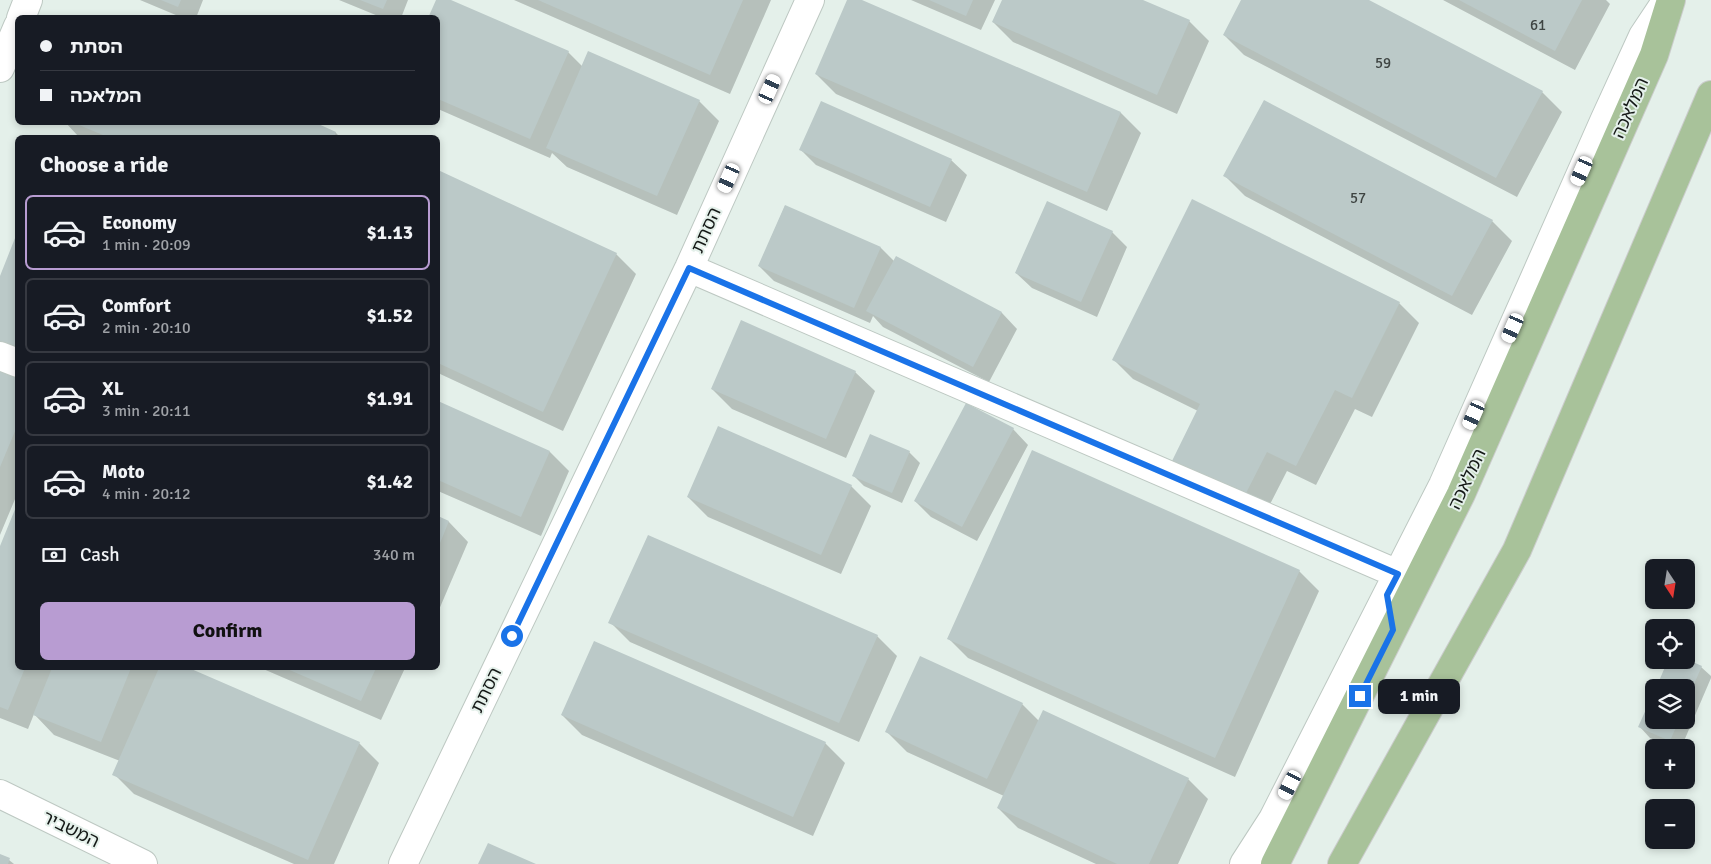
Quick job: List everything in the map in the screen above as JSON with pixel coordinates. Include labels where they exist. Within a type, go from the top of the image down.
[{"type":"main road","name":"המלאכה","points":[[1275,864],[1462,494],[1654,55],[1672,0]]},
{"type":"main road","points":[[1342,864],[1517,550],[1711,95]]},
{"type":"street","points":[[22,15],[28,0]]},
{"type":"street","name":"הסתת","points":[[403,864],[689,268],[810,0]]},
{"type":"street","points":[[1244,864],[1272,819],[1443,485],[1643,36],[1667,0]]},
{"type":"street","points":[[0,68],[15,33]]},
{"type":"street","points":[[689,268],[1392,584]]},
{"type":"street","points":[[0,356],[15,362]]},
{"type":"street","points":[[1392,584],[1393,630]]},
{"type":"street","name":"המשביר","points":[[0,794],[142,864]]},
{"type":"building","points":[[161,0],[181,0],[178,7]]},
{"type":"building","points":[[360,0],[387,0],[383,9]]},
{"type":"building","points":[[436,0],[451,0],[569,51],[530,139],[440,100],[440,15],[429,15]]},
{"type":"building","points":[[538,0],[743,0],[710,75]]},
{"type":"building","points":[[847,0],[862,0],[1121,112],[1087,192],[815,74]]},
{"type":"building","points":[[929,0],[973,0],[966,16]]},
{"type":"building","points":[[1002,0],[1143,0],[1190,20],[1157,95],[992,22]]},
{"type":"building","points":[[1241,0],[1369,0],[1543,91],[1496,178],[1223,35]]},
{"type":"building","points":[[1459,0],[1582,0],[1555,51]]},
{"type":"building","points":[[588,51],[700,100],[657,196],[546,148]]},
{"type":"building","points":[[1264,100],[1493,220],[1452,296],[1223,176]]},
{"type":"building","points":[[821,101],[952,159],[930,207],[799,150]]},
{"type":"building","points":[[79,125],[321,125],[336,132],[335,135],[103,135]]},
{"type":"building","points":[[440,171],[617,253],[543,412],[440,364]]},
{"type":"building","points":[[1192,199],[1400,302],[1352,398],[1335,390],[1296,466],[1267,452],[1244,497],[1172,461],[1200,404],[1112,360]]},
{"type":"building","points":[[1047,201],[1113,231],[1081,302],[1015,273]]},
{"type":"building","points":[[785,205],[881,247],[854,308],[758,266]]},
{"type":"building","points":[[15,238],[15,350],[0,344],[0,276]]},
{"type":"building","points":[[896,256],[1002,312],[973,367],[866,311]]},
{"type":"building","points":[[741,320],[856,371],[826,439],[711,389]]},
{"type":"building","points":[[0,363],[15,369],[15,431],[0,467]]},
{"type":"building","points":[[440,402],[550,451],[521,517],[440,481]]},
{"type":"building","points":[[966,403],[1014,428],[962,527],[914,501]]},
{"type":"building","points":[[718,426],[852,485],[821,555],[687,497]]},
{"type":"building","points":[[870,434],[910,451],[892,493],[852,476]]},
{"type":"building","points":[[1032,450],[1300,570],[1215,758],[947,639]]},
{"type":"building","points":[[15,509],[15,670],[24,670],[8,710],[0,707],[0,546]]},
{"type":"building","points":[[440,517],[449,521],[440,543]]},
{"type":"building","points":[[648,535],[878,635],[839,723],[608,623]]},
{"type":"building","points":[[594,641],[826,742],[793,817],[561,715]]},
{"type":"building","points":[[920,656],[1023,703],[987,779],[885,732]]},
{"type":"building","points":[[1695,663],[1702,666],[1695,682],[1695,679],[1660,679],[1664,669],[1695,669]]},
{"type":"building","points":[[51,670],[130,670],[101,742],[33,715]]},
{"type":"building","points":[[158,670],[194,670],[360,742],[308,860],[112,775]]},
{"type":"building","points":[[290,670],[375,670],[361,701]]},
{"type":"building","points":[[1043,710],[1189,778],[1149,864],[1117,864],[997,808]]},
{"type":"building","points":[[1645,712],[1645,729],[1675,729],[1671,739],[1665,739],[1638,727]]},
{"type":"building","points":[[488,843],[536,864],[478,864]]},
{"type":"building","points":[[0,854],[10,858],[8,864],[0,864]]},
{"type":"route","points":[[512,636],[689,268],[1398,574],[1387,595],[1393,630],[1360,696]]}]
